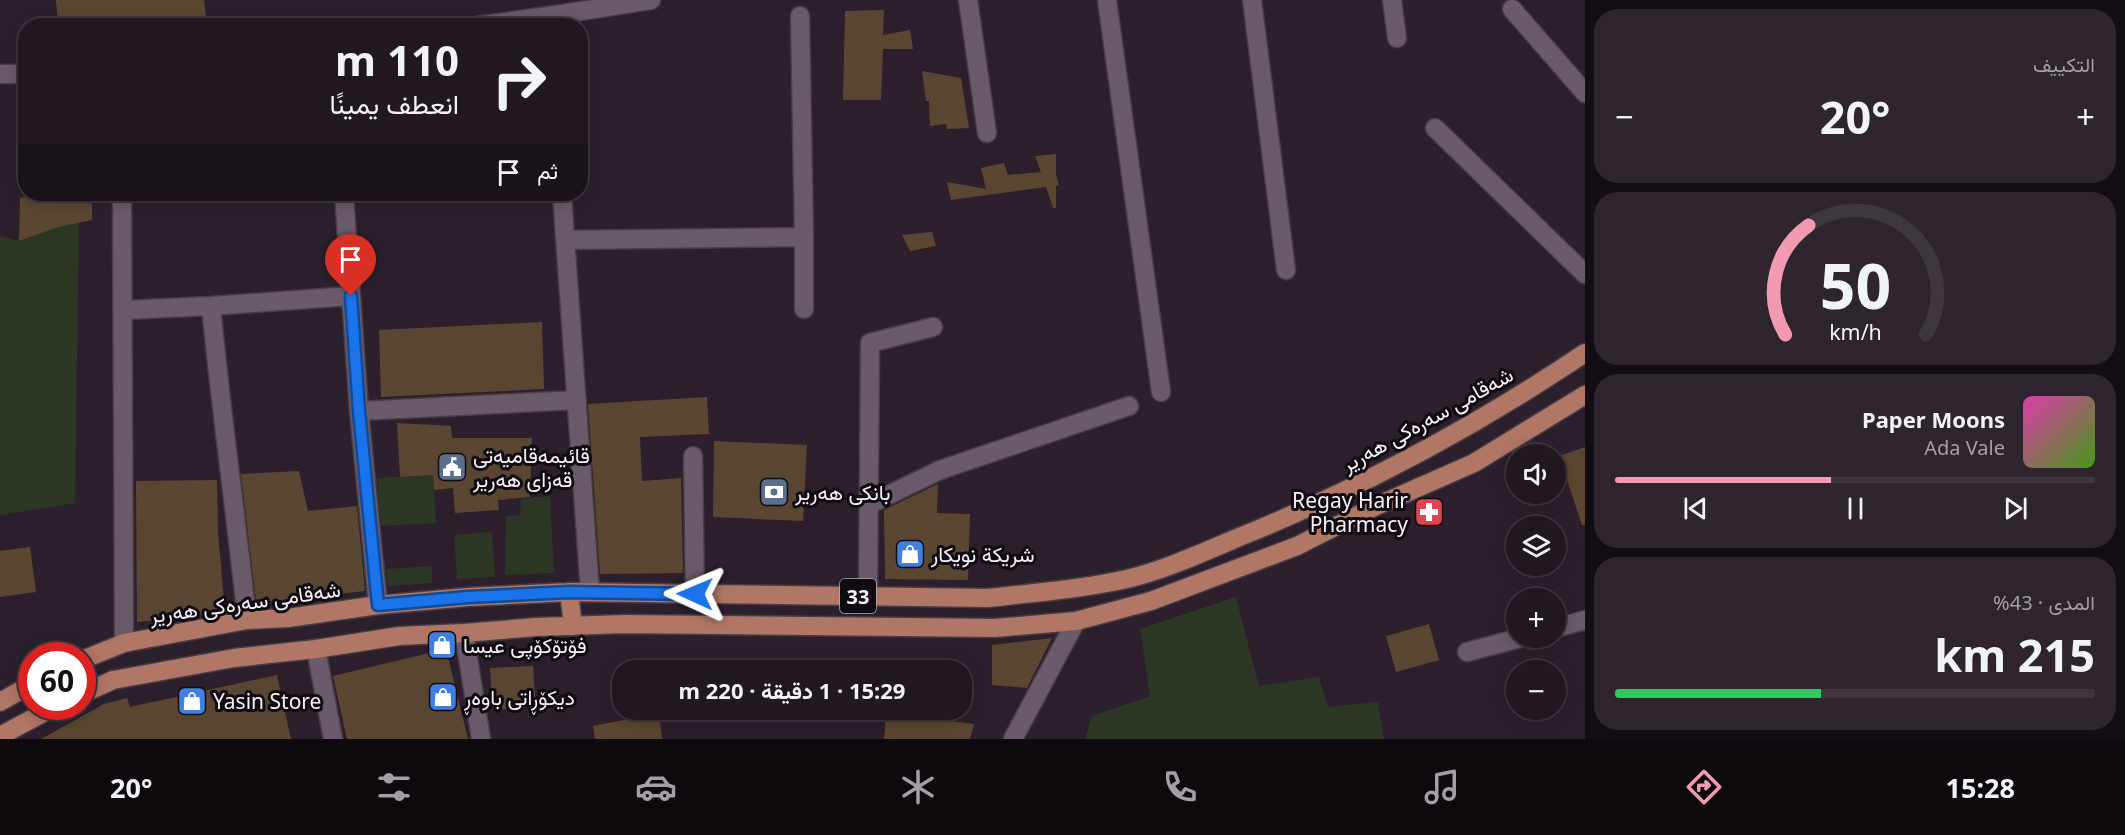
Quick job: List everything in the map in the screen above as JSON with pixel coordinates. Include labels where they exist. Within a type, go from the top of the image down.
[{"type":"main road","name":"شەقامی سەرەکی هەریر","points":[[96,654],[124,643],[247,620],[288,618],[378,605],[468,597],[590,592],[987,598],[1128,579],[1264,528],[1332,496],[1464,428],[1585,353]]},
{"type":"main road","name":"33","points":[[96,688],[113,680],[234,658],[316,649],[399,636],[625,624],[995,628],[1076,621],[1151,601],[1297,546],[1374,507],[1474,463],[1585,395]]},
{"type":"main road","points":[[569,592],[573,626]]},
{"type":"main road","points":[[0,702],[18,692]]},
{"type":"main road","points":[[0,736],[30,720]]},
{"type":"street","points":[[564,18],[651,0]]},
{"type":"street","points":[[968,0],[987,133]]},
{"type":"street","points":[[1107,0],[1161,392]]},
{"type":"street","points":[[1252,0],[1286,270]]},
{"type":"street","points":[[1392,0],[1397,38]]},
{"type":"street","points":[[1512,9],[1585,93]]},
{"type":"street","points":[[800,16],[804,309]]},
{"type":"street","points":[[0,74],[18,74]]},
{"type":"street","points":[[1435,128],[1585,274]]},
{"type":"street","points":[[122,201],[124,643]]},
{"type":"street","points":[[344,201],[359,411],[378,605]]},
{"type":"street","points":[[563,201],[590,592]]},
{"type":"street","points":[[566,240],[804,237]]},
{"type":"street","points":[[124,310],[351,296]]},
{"type":"street","points":[[211,306],[221,413],[231,472],[247,620]]},
{"type":"street","points":[[868,596],[870,343],[933,327]]},
{"type":"street","points":[[359,411],[577,400]]},
{"type":"street","points":[[868,505],[940,470],[1129,406]]},
{"type":"street","points":[[693,456],[695,594]]},
{"type":"street","points":[[1566,625],[1585,620]]},
{"type":"street","points":[[1013,739],[1076,621]]},
{"type":"street","points":[[464,633],[481,739]]},
{"type":"street","points":[[1467,652],[1506,642]]},
{"type":"street","points":[[316,649],[333,739]]},
{"type":"green space","points":[[79,219],[75,503],[0,515],[0,236],[19,241]]},
{"type":"green space","points":[[433,475],[436,523],[381,526],[377,478]]},
{"type":"green space","points":[[550,496],[554,573],[505,575],[506,516],[520,515],[521,499]]},
{"type":"green space","points":[[492,532],[495,577],[457,579],[454,535]]},
{"type":"green space","points":[[432,566],[432,583],[388,586],[386,569]]},
{"type":"green space","points":[[1236,597],[1259,686],[1319,677],[1328,707],[1378,702],[1384,739],[1085,739],[1092,716],[1150,696],[1140,629]]},
{"type":"building","points":[[56,0],[204,0],[206,18],[57,18]]},
{"type":"building","points":[[884,10],[883,35],[910,30],[913,49],[883,49],[881,100],[843,100],[845,11]]},
{"type":"building","points":[[922,71],[961,78],[969,128],[947,129],[946,124],[930,126],[929,101],[926,101]]},
{"type":"building","points":[[1056,154],[1056,175],[1059,185],[1056,186],[1056,208],[1053,208],[1046,187],[951,200],[947,182],[986,189],[981,168],[1004,163],[1008,175],[1041,172],[1035,156]]},
{"type":"building","points":[[20,201],[92,201],[92,220],[58,227],[19,241]]},
{"type":"building","points":[[932,232],[936,246],[910,251],[902,235]]},
{"type":"building","points":[[542,322],[544,389],[381,397],[379,330]]},
{"type":"building","points":[[707,397],[709,434],[640,437],[642,481],[681,478],[683,573],[600,574],[588,404]]},
{"type":"building","points":[[397,423],[451,426],[452,438],[532,438],[530,497],[498,500],[499,510],[455,513],[453,488],[434,490],[433,475],[400,477]]},
{"type":"building","points":[[714,441],[807,445],[803,521],[713,517]]},
{"type":"building","points":[[1585,447],[1585,525],[1582,525],[1566,477],[1566,454]]},
{"type":"building","points":[[299,471],[308,511],[357,506],[365,591],[256,601],[241,474]]},
{"type":"building","points":[[217,480],[218,531],[225,613],[137,622],[136,481]]},
{"type":"building","points":[[938,484],[937,513],[970,514],[968,580],[885,579],[884,510]]},
{"type":"building","points":[[30,547],[36,592],[0,597],[0,551]]},
{"type":"building","points":[[1429,624],[1439,660],[1396,672],[1386,636]]},
{"type":"building","points":[[1052,638],[1027,688],[992,685],[992,645]]},
{"type":"building","points":[[446,649],[468,739],[347,739],[333,676]]},
{"type":"building","points":[[533,666],[536,707],[493,710],[490,668]]},
{"type":"building","points":[[277,675],[291,739],[41,739],[75,720],[96,720],[96,708],[104,704],[127,698],[130,707]]},
{"type":"building","points":[[623,720],[660,720],[662,739],[595,739],[593,726]]},
{"type":"building","points":[[886,720],[943,720],[974,724],[970,739],[884,739]]},
{"type":"place","name":"قائیمەقامیەتی قەزای هەریر","points":[[452,467]]},
{"type":"place","name":"بانکی هەریر","points":[[774,492]]},
{"type":"place","name":"Regay Harir Pharmacy","points":[[1429,512]]},
{"type":"place","name":"شريكة نويكار","points":[[910,554]]},
{"type":"place","name":"فۆتۆکۆپی عیسا","points":[[442,645]]},
{"type":"place","name":"دیکۆڕاتی باوەڕ","points":[[443,697]]},
{"type":"place","name":"Yasin Store","points":[[192,701]]},
{"type":"route","points":[[351,296],[359,411],[378,605],[468,597],[569,592],[695,594]]}]
